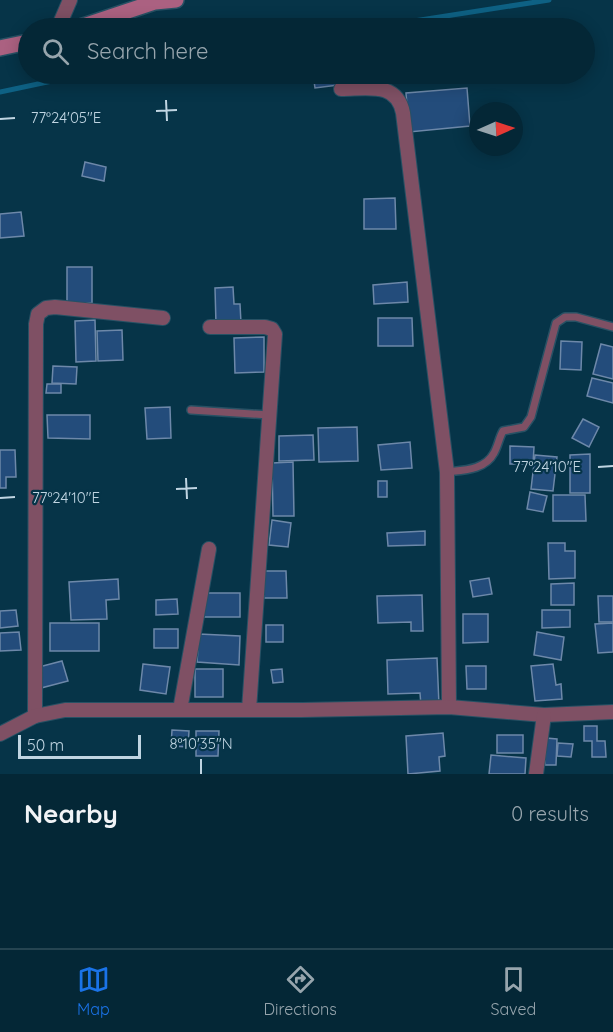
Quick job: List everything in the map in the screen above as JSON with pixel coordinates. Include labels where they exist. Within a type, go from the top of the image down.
[{"type":"street","points":[[62,18],[70,0]]},
{"type":"street","points":[[107,18],[155,2],[176,0]]},
{"type":"street","points":[[0,48],[18,44]]},
{"type":"street","points":[[341,89],[382,89],[390,91],[401,102],[426,286],[447,472],[449,707]]},
{"type":"street","points":[[35,716],[36,324],[38,314],[46,308],[56,307],[163,318]]},
{"type":"street","points":[[210,327],[265,327],[272,329],[276,342],[249,710]]},
{"type":"street","points":[[180,710],[209,549]]},
{"type":"street","points":[[0,734],[35,716],[65,710],[449,707],[544,715],[613,712]]},
{"type":"street","points":[[536,774],[544,715]]},
{"type":"lane","points":[[447,472],[484,464],[494,454],[503,431],[524,427],[531,417],[556,323],[565,316],[613,327]]},
{"type":"lane","points":[[191,410],[270,415]]},
{"type":"building","points":[[314,84],[346,84],[315,88]]},
{"type":"building","points":[[467,88],[469,126],[409,132],[406,93]]},
{"type":"building","points":[[85,162],[106,167],[104,181],[82,176]]},
{"type":"building","points":[[395,198],[396,229],[364,229],[364,199]]},
{"type":"building","points":[[21,212],[24,236],[0,238],[0,214]]},
{"type":"building","points":[[67,267],[92,267],[92,303],[67,303]]},
{"type":"building","points":[[407,282],[408,302],[374,304],[373,285]]},
{"type":"building","points":[[233,287],[234,304],[240,304],[241,323],[216,324],[215,288]]},
{"type":"building","points":[[378,318],[412,318],[413,346],[378,346]]},
{"type":"building","points":[[95,320],[96,361],[76,362],[75,321]]},
{"type":"building","points":[[122,330],[123,360],[98,361],[97,331]]},
{"type":"building","points":[[264,337],[264,372],[235,373],[234,338]]},
{"type":"building","points":[[561,341],[582,342],[581,370],[560,369]]},
{"type":"building","points":[[601,344],[613,347],[613,379],[593,374]]},
{"type":"building","points":[[53,366],[77,367],[76,384],[52,383]]},
{"type":"building","points":[[592,378],[613,383],[613,403],[587,396]]},
{"type":"building","points":[[47,384],[61,384],[61,393],[46,393]]},
{"type":"building","points":[[170,407],[171,438],[147,439],[145,408]]},
{"type":"building","points":[[47,415],[90,415],[90,439],[48,438]]},
{"type":"building","points":[[583,419],[599,427],[589,447],[572,438]]},
{"type":"building","points":[[357,427],[358,461],[319,462],[318,428]]},
{"type":"building","points":[[313,435],[314,460],[279,461],[279,436]]},
{"type":"building","points":[[410,442],[412,468],[381,470],[378,445]]},
{"type":"building","points":[[510,446],[534,447],[533,464],[510,464]]},
{"type":"building","points":[[0,450],[15,450],[16,477],[6,477],[6,488],[0,488]]},
{"type":"building","points":[[590,454],[590,493],[570,493],[570,455]]},
{"type":"building","points":[[535,455],[557,457],[553,491],[531,489]]},
{"type":"building","points":[[293,462],[294,516],[273,516],[272,463]]},
{"type":"building","points":[[378,481],[387,481],[387,497],[378,497]]},
{"type":"building","points":[[530,492],[547,496],[543,512],[527,509]]},
{"type":"building","points":[[553,495],[585,495],[586,521],[553,521]]},
{"type":"building","points":[[272,520],[291,523],[288,547],[269,545]]},
{"type":"building","points":[[425,531],[425,545],[388,546],[387,533]]},
{"type":"building","points":[[548,543],[565,543],[565,551],[575,551],[575,578],[549,579]]},
{"type":"building","points":[[263,571],[286,571],[287,598],[264,598]]},
{"type":"building","points":[[489,578],[492,594],[473,597],[470,581]]},
{"type":"building","points":[[118,579],[119,599],[106,600],[107,619],[71,620],[69,582]]},
{"type":"building","points":[[574,583],[574,605],[551,605],[551,584]]},
{"type":"building","points":[[204,593],[240,593],[240,617],[204,617]]},
{"type":"building","points":[[422,595],[423,631],[411,631],[411,622],[378,623],[377,596]]},
{"type":"building","points":[[598,596],[613,596],[613,622],[599,622]]},
{"type":"building","points":[[177,599],[178,614],[156,615],[156,600]]},
{"type":"building","points":[[16,610],[18,626],[0,628],[0,611]]},
{"type":"building","points":[[542,610],[570,610],[570,627],[542,628]]},
{"type":"building","points":[[463,614],[488,614],[488,642],[463,643]]},
{"type":"building","points":[[50,623],[99,623],[99,651],[50,651]]},
{"type":"building","points":[[613,623],[613,652],[598,653],[595,624]]},
{"type":"building","points":[[266,625],[283,625],[283,642],[266,642]]},
{"type":"building","points":[[154,629],[178,629],[178,648],[154,648]]},
{"type":"building","points":[[19,632],[21,650],[0,651],[0,633]]},
{"type":"building","points":[[537,632],[564,637],[561,660],[534,655]]},
{"type":"building","points":[[199,634],[240,636],[239,665],[197,662]]},
{"type":"building","points":[[437,658],[439,705],[421,706],[420,693],[388,694],[387,660]]},
{"type":"building","points":[[62,661],[68,681],[41,688],[35,668]]},
{"type":"building","points":[[143,664],[170,667],[166,694],[140,690]]},
{"type":"building","points":[[553,664],[556,685],[561,684],[562,699],[535,701],[531,666]]},
{"type":"building","points":[[466,666],[486,666],[486,689],[467,689]]},
{"type":"building","points":[[195,669],[223,669],[223,697],[195,697]]},
{"type":"building","points":[[282,669],[283,682],[273,683],[271,670]]},
{"type":"building","points":[[584,726],[597,726],[597,741],[605,741],[606,757],[592,757],[592,741],[584,741]]},
{"type":"building","points":[[172,730],[189,731],[188,747],[171,746]]},
{"type":"building","points":[[196,731],[219,731],[218,756],[196,756]]},
{"type":"building","points":[[443,733],[445,756],[439,757],[440,771],[408,774],[406,736]]},
{"type":"building","points":[[497,735],[523,735],[523,753],[497,753]]},
{"type":"building","points":[[546,738],[557,739],[556,765],[545,765]]},
{"type":"building","points":[[558,743],[573,744],[571,757],[557,756]]},
{"type":"building","points":[[491,755],[526,758],[525,774],[489,774]]},
{"type":"waterway","points":[[433,18],[549,0]]},
{"type":"waterway","points":[[0,92],[38,84]]}]
